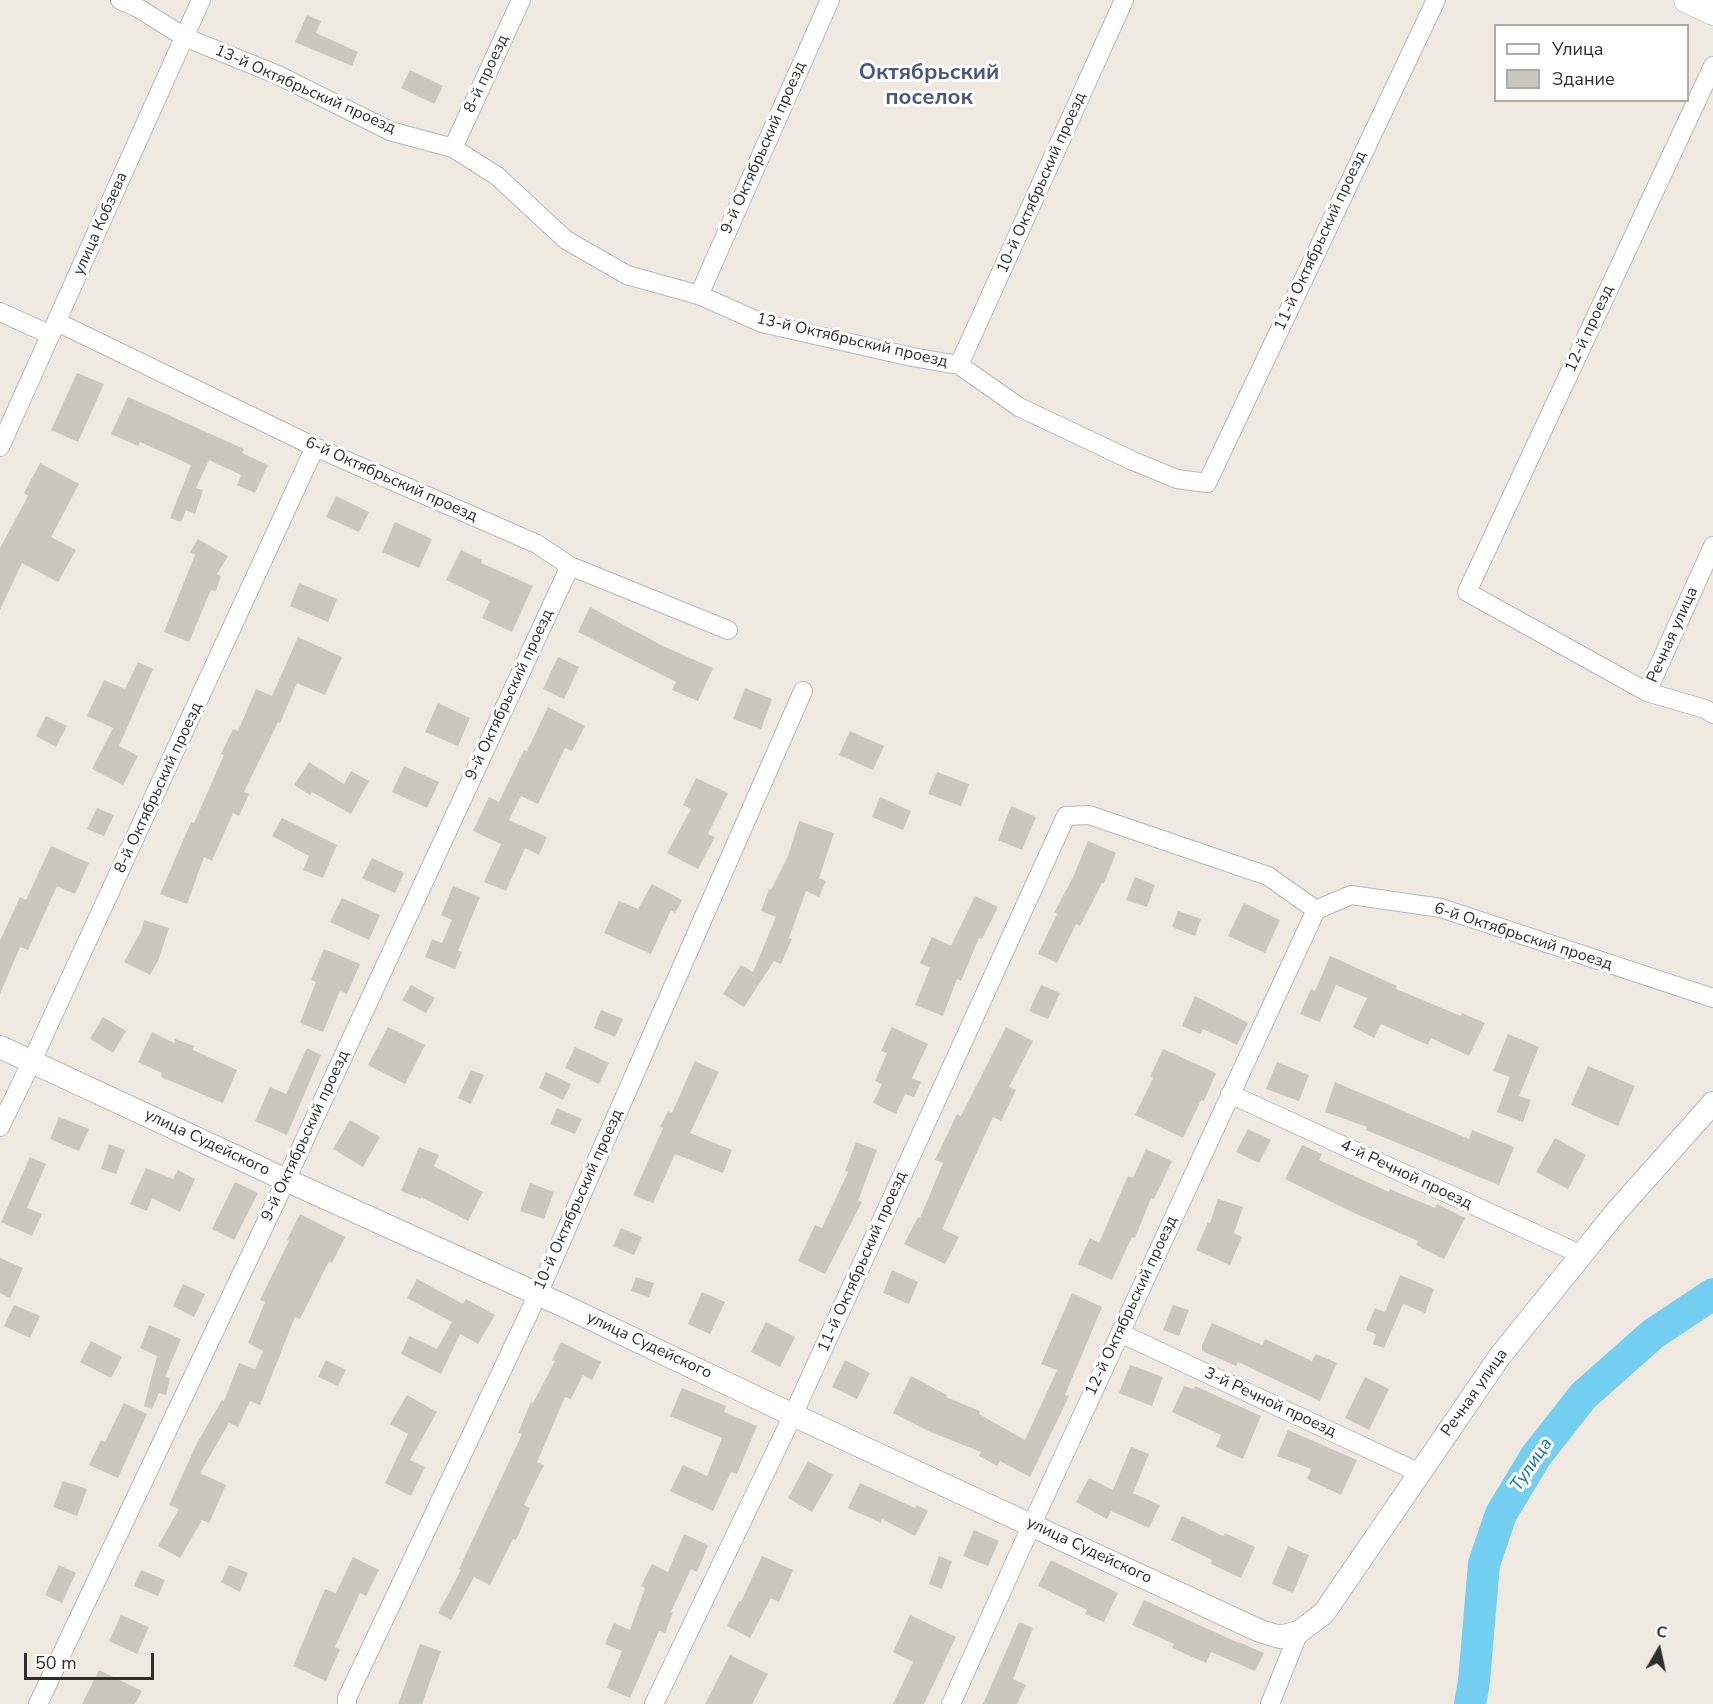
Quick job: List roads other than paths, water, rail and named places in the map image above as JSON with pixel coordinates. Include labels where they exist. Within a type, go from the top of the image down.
[{"type":"main road","points":[[1687,0],[1713,12]]},
{"type":"street","name":"13-й Октябрьский проезд","points":[[120,0],[140,9],[184,37],[278,75],[390,131],[453,148],[497,176],[566,240],[627,275],[699,296],[762,322],[912,357],[959,365],[1019,406],[1133,461],[1177,479],[1207,483]]},
{"type":"street","name":"улица Кобзева","points":[[0,447],[201,0]]},
{"type":"street","name":"8-й проезд","points":[[453,148],[521,0]]},
{"type":"street","name":"9-й Октябрьский проезд","points":[[699,296],[830,0]]},
{"type":"street","name":"10-й Октябрьский проезд","points":[[959,365],[1124,0]]},
{"type":"street","name":"11-й Октябрьский проезд","points":[[1207,483],[1436,0]]},
{"type":"street","name":"12-й проезд","points":[[1647,692],[1467,592],[1713,66]]},
{"type":"street","name":"6-й Октябрьский проезд","points":[[0,312],[54,328],[315,447],[537,544],[570,566],[728,630]]},
{"type":"street","name":"8-й Октябрьский проезд","points":[[0,1127],[33,1061],[315,447]]},
{"type":"street","name":"Речная улица","points":[[1647,692],[1713,546]]},
{"type":"street","name":"9-й Октябрьский проезд","points":[[38,1704],[286,1180],[570,566]]},
{"type":"street","name":"10-й Октябрьский проезд","points":[[347,1704],[347,1698],[538,1294],[802,691]]},
{"type":"street","points":[[1647,692],[1713,714]]},
{"type":"street","name":"11-й Октябрьский проезд","points":[[654,1704],[793,1415],[1066,816],[1089,815],[1268,876],[1316,910]]},
{"type":"street","name":"6-й Октябрьский проезд","points":[[1316,910],[1351,895],[1441,908],[1713,998]]},
{"type":"street","name":"12-й Октябрьский проезд","points":[[953,1703],[1032,1524],[1316,910]]},
{"type":"street","name":"улица Судейского","points":[[0,1047],[538,1294],[1260,1631],[1280,1636],[1299,1632]]},
{"type":"street","name":"4-й Речной проезд","points":[[1230,1094],[1582,1255]]},
{"type":"street","name":"Речная улица","points":[[1299,1632],[1324,1613],[1500,1356],[1616,1212],[1713,1103]]},
{"type":"street","name":"3-й Речной проезд","points":[[1120,1333],[1419,1473]]},
{"type":"street","points":[[1270,1704],[1299,1632]]},
{"type":"waterway","name":"Тулица","points":[[1470,1704],[1484,1564],[1501,1514],[1536,1456],[1583,1396],[1653,1334],[1713,1294]]},
{"type":"district","name":"Октябрьский поселок","points":[[929,86]]}]
